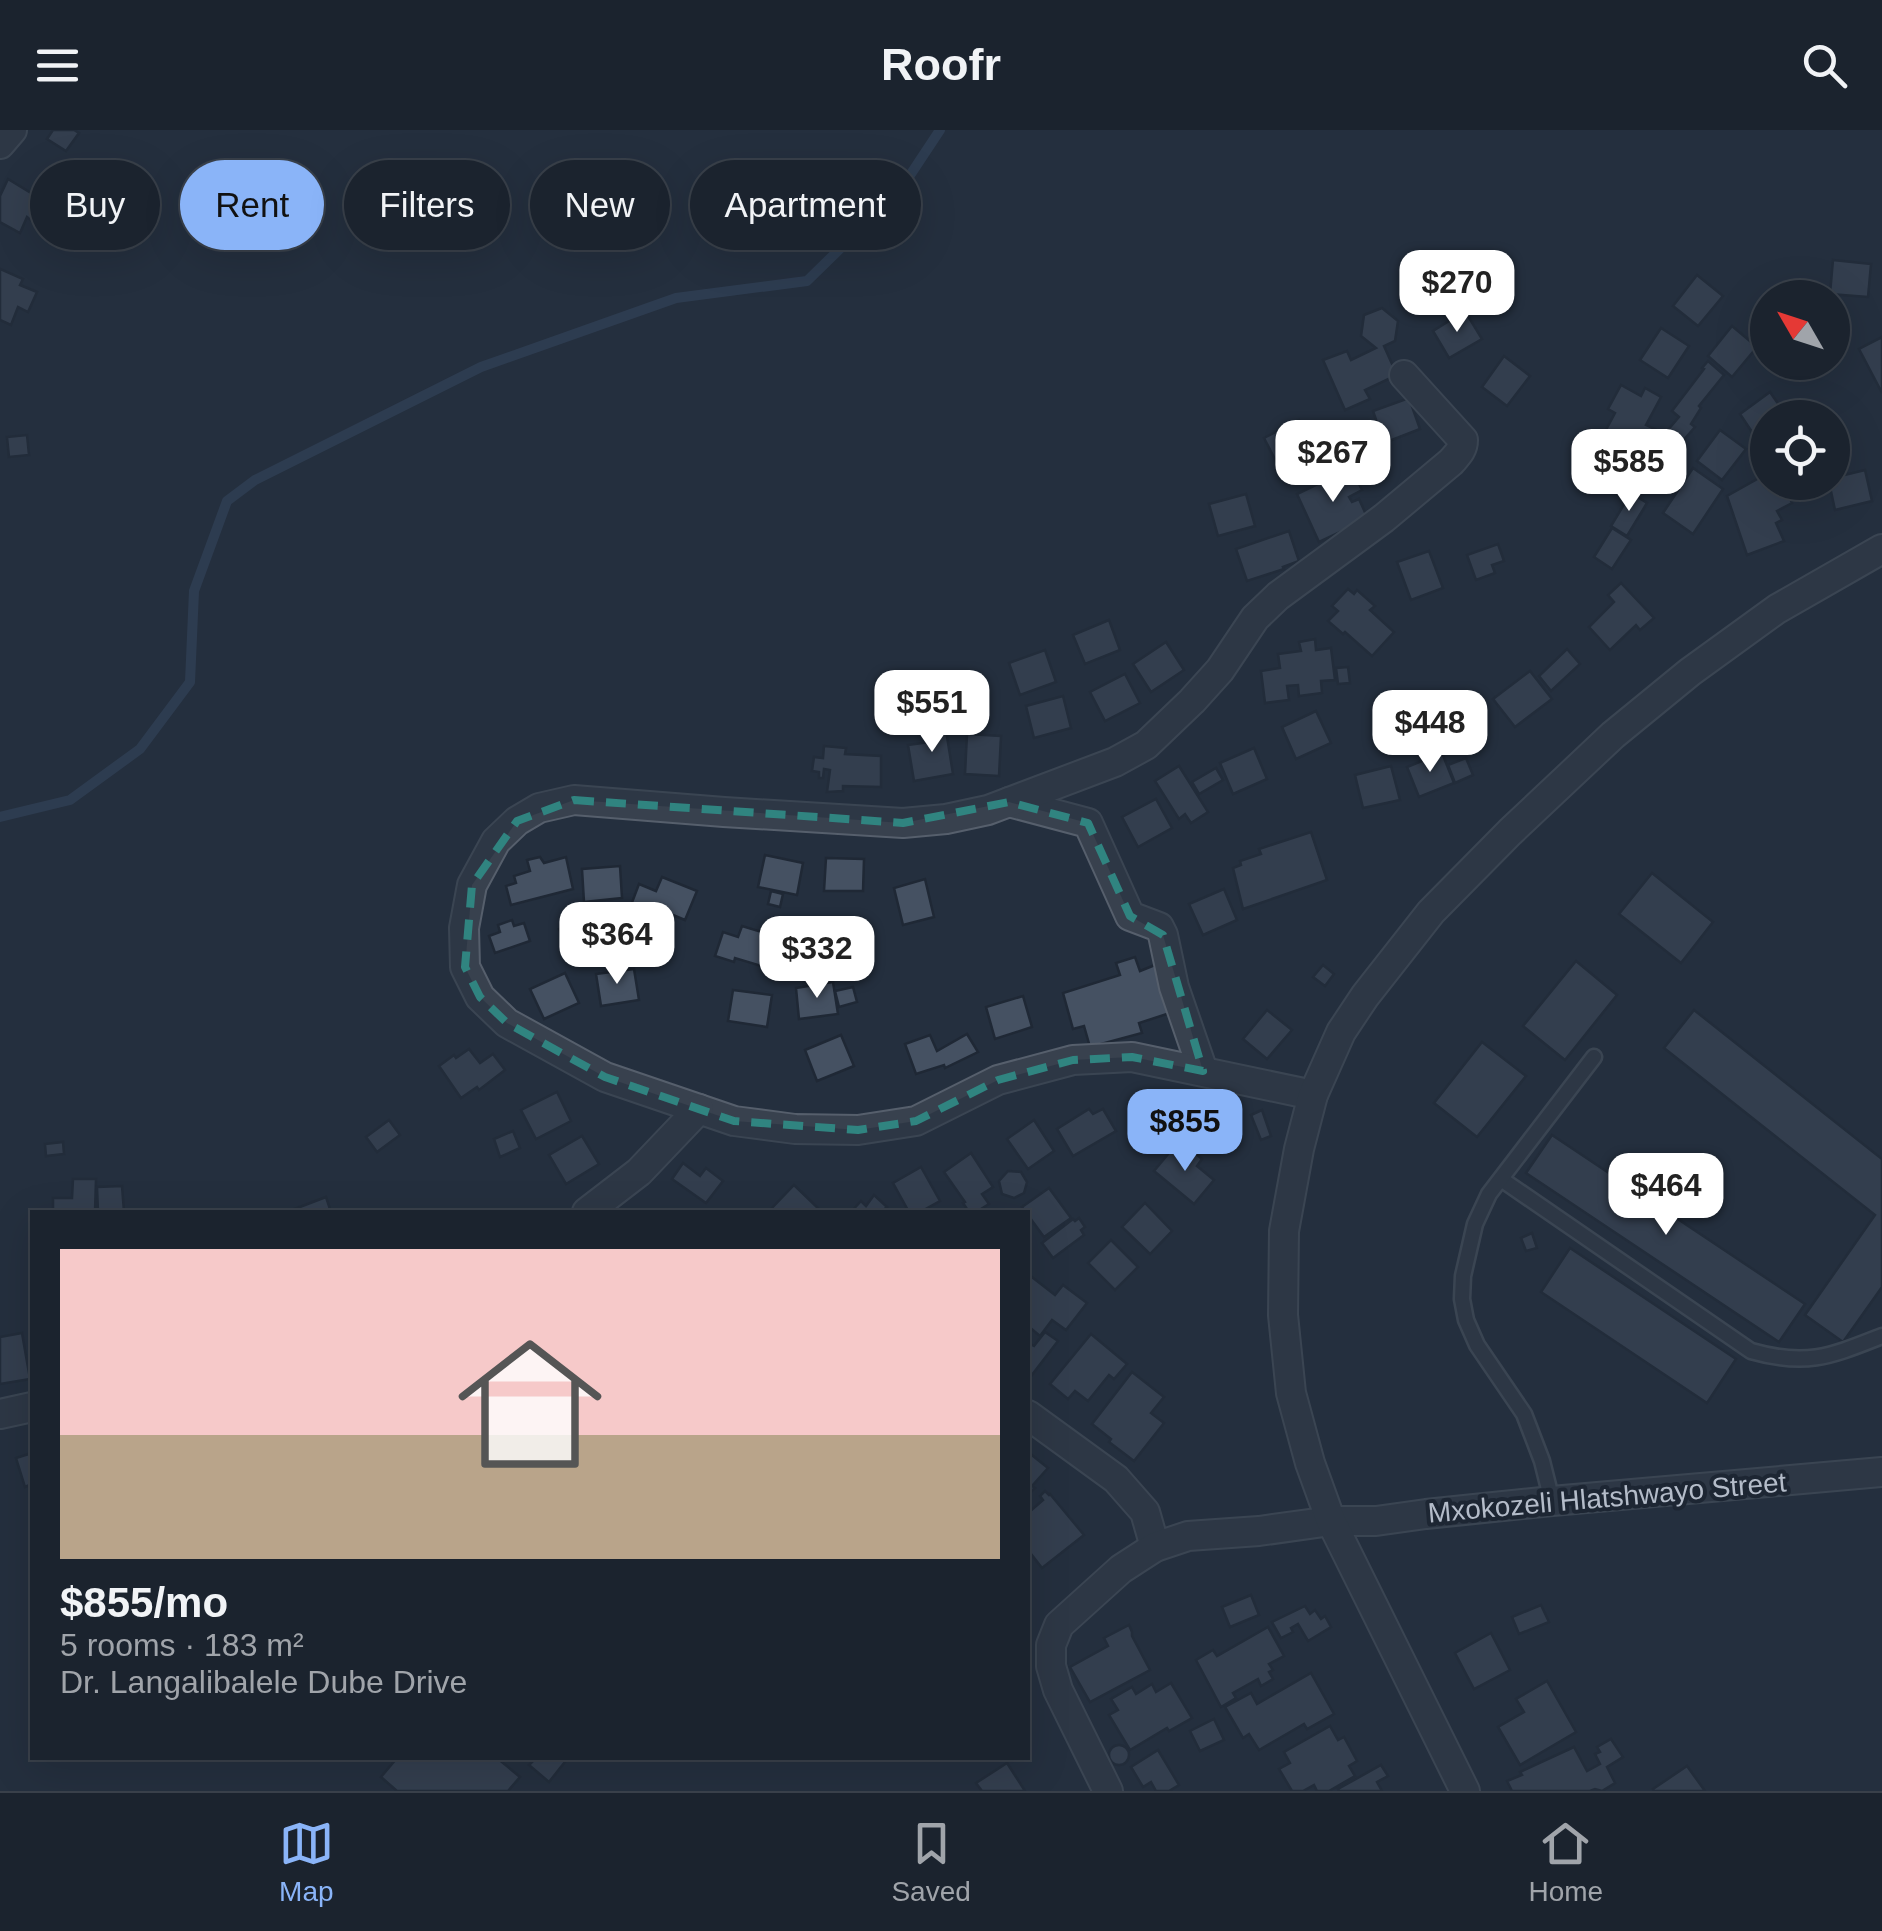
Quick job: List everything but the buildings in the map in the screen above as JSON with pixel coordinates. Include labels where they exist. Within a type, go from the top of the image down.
[{"type":"street","points":[[0,144],[12,130]]},
{"type":"street","points":[[1314,1096],[1132,1057],[1074,1060],[998,1080],[916,1121],[858,1130],[795,1129],[734,1121],[605,1076],[508,1023],[480,997],[465,967],[464,928],[472,884],[496,841],[516,821],[539,808],[574,800],[903,822],[946,819],[988,810],[1115,762],[1146,745],[1220,670],[1254,618],[1384,518],[1452,462],[1463,447],[1463,440],[1404,375]]},
{"type":"street","points":[[1465,1791],[1332,1521],[1310,1463],[1291,1394],[1284,1315],[1284,1231],[1299,1149],[1314,1096],[1341,1032],[1365,996],[1430,912],[1510,832],[1614,735],[1702,663],[1777,609],[1882,549]]},
{"type":"street","points":[[1009,802],[1088,823],[1130,916],[1158,927],[1164,935],[1174,988],[1203,1071]]},
{"type":"street","points":[[590,1210],[639,1172],[700,1109]]},
{"type":"street","points":[[0,1414],[30,1407]]},
{"type":"street","points":[[1030,1416],[1116,1479],[1144,1512],[1155,1547],[1121,1569],[1059,1625],[1051,1645],[1051,1666],[1058,1690],[1108,1791]]},
{"type":"street","name":"Mxokozeli Hlatshwayo Street","points":[[1155,1547],[1188,1536],[1332,1521],[1376,1522],[1552,1501],[1882,1472]]},
{"type":"lane","points":[[1552,1501],[1524,1414],[1478,1345],[1466,1320],[1462,1298],[1467,1253],[1475,1224],[1490,1194],[1594,1058]]},
{"type":"lane","points":[[1501,1178],[1752,1351],[1793,1360],[1816,1358],[1882,1336]]},
{"type":"highlighted area","points":[[574,800],[903,823],[1009,802],[1088,823],[1130,916],[1163,935],[1203,1071],[1132,1057],[1073,1060],[998,1080],[916,1121],[858,1130],[734,1121],[605,1077],[507,1023],[480,997],[465,967],[472,885],[517,821]]},
{"type":"waterway","points":[[0,817],[70,800],[140,749],[190,682],[194,591],[227,501],[255,480],[481,367],[676,298],[807,281],[891,204],[940,130]]}]
